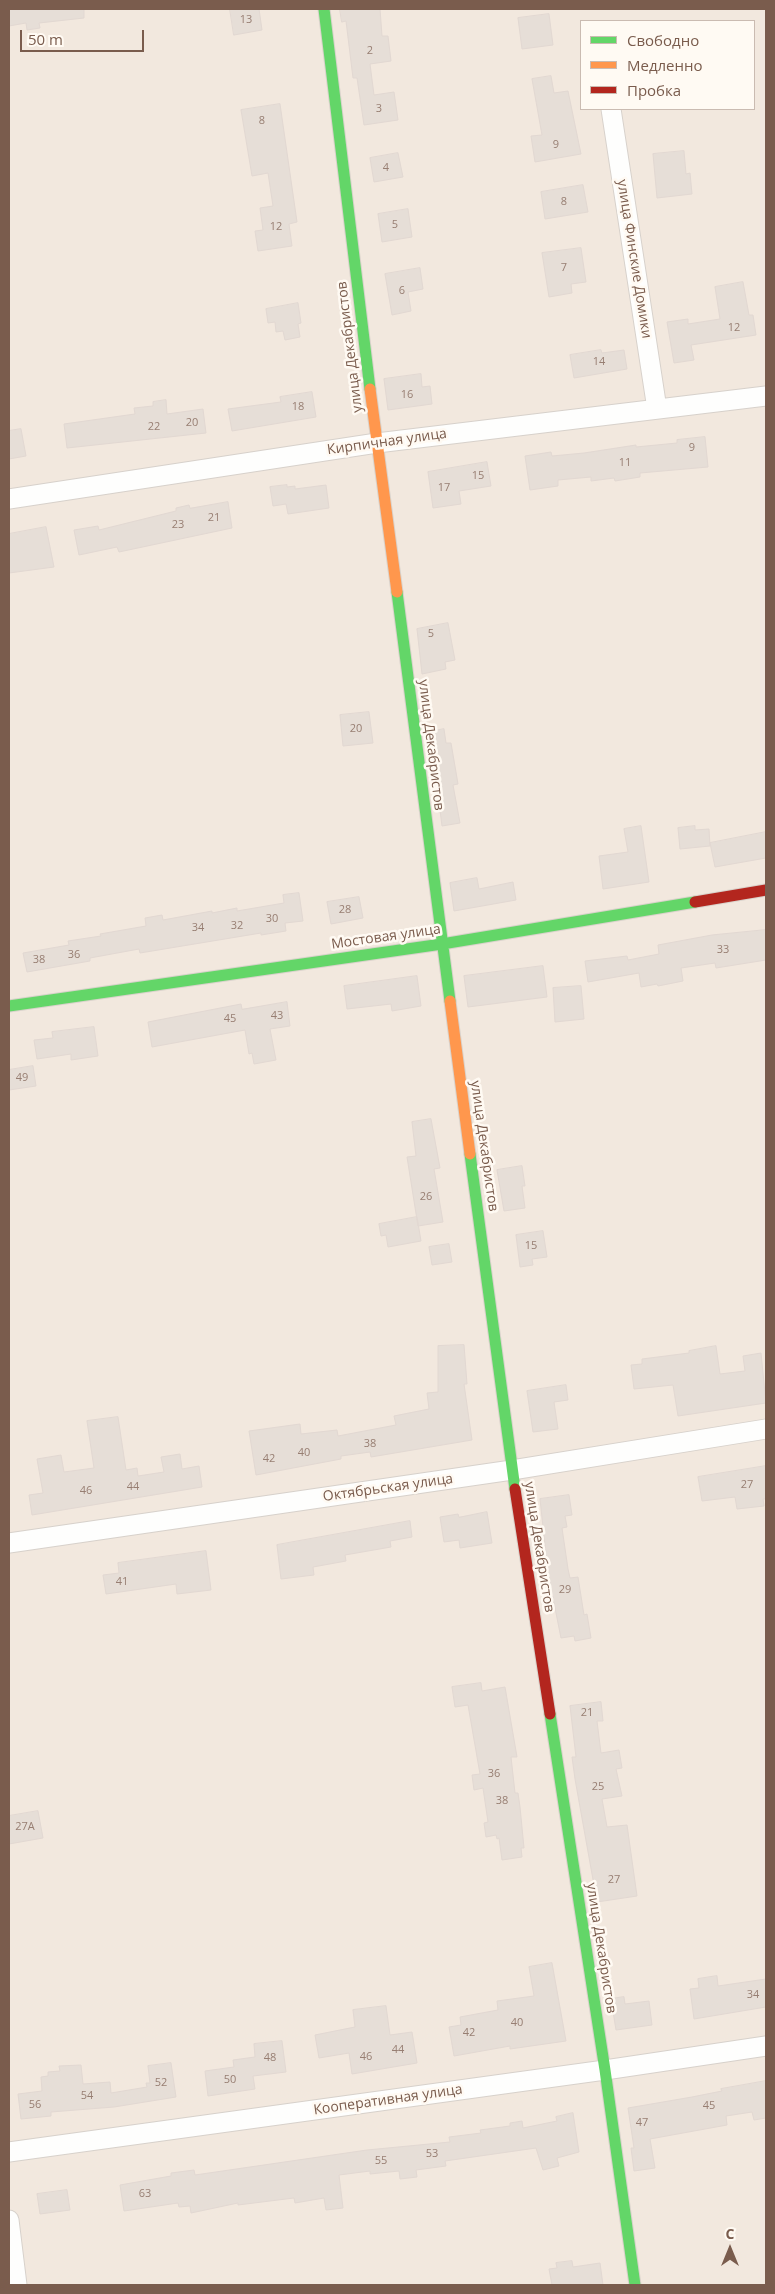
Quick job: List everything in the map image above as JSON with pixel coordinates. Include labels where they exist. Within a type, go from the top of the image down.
[{"type":"street","name":"улица Декабристов","points":[[324,9],[377,443],[512,1470],[605,2070],[635,2285]]},
{"type":"street","name":"улица Финские Домики","points":[[611,110],[657,409]]},
{"type":"street","name":"Кирпичная улица","points":[[9,499],[377,443],[766,396]]},
{"type":"street","name":"Мостовая улица","points":[[9,1006],[442,944],[766,890]]},
{"type":"street","name":"Октябрьская улица","points":[[9,1543],[512,1470],[766,1428]]},
{"type":"street","name":"Кооперативная улица","points":[[9,2152],[766,2046]]},
{"type":"street","points":[[9,2220],[17,2285]]},
{"type":"shaded area","points":[[9,9],[766,9],[766,2285],[9,2285]]},
{"type":"building","points":[[9,9],[84,9],[84,18],[39,23],[40,28],[27,30],[26,23],[9,26]]},
{"type":"building","points":[[230,9],[259,9],[262,30],[234,35]]},
{"type":"building","points":[[340,9],[380,9],[382,36],[388,36],[391,61],[370,64],[374,95],[394,92],[398,120],[364,125],[357,78],[353,78],[346,21],[342,22]]},
{"type":"building","points":[[549,14],[553,45],[522,49],[518,18]]},
{"type":"building","points":[[551,76],[554,93],[568,91],[581,154],[535,162],[531,136],[542,135],[532,79]]},
{"type":"building","points":[[280,104],[297,222],[289,224],[292,246],[258,251],[255,231],[263,230],[260,208],[273,206],[268,173],[252,176],[241,110]]},
{"type":"building","points":[[684,151],[686,174],[690,173],[692,194],[657,198],[653,154]]},
{"type":"building","points":[[398,153],[403,177],[374,182],[370,158]]},
{"type":"building","points":[[583,185],[588,212],[545,219],[541,192]]},
{"type":"building","points":[[408,209],[412,237],[382,242],[378,214]]},
{"type":"building","points":[[581,248],[586,282],[571,284],[572,293],[549,297],[542,253]]},
{"type":"building","points":[[420,268],[423,289],[408,292],[411,311],[392,315],[385,274]]},
{"type":"building","points":[[743,282],[749,315],[753,315],[756,335],[691,345],[694,360],[674,363],[667,322],[688,319],[688,324],[720,319],[715,287]]},
{"type":"building","points":[[298,303],[301,323],[298,324],[300,337],[285,340],[283,331],[276,332],[275,322],[268,323],[266,309]]},
{"type":"building","points":[[601,350],[602,353],[624,350],[627,369],[574,378],[570,355]]},
{"type":"building","points":[[421,374],[422,387],[430,386],[432,404],[388,410],[384,379]]},
{"type":"building","points":[[312,392],[316,417],[232,431],[228,409],[281,402],[280,397]]},
{"type":"building","points":[[166,400],[167,414],[203,409],[206,433],[67,448],[64,424],[135,414],[134,408],[153,406],[153,402]]},
{"type":"building","points":[[21,429],[26,456],[9,459],[9,431]]},
{"type":"building","points":[[705,437],[708,467],[640,473],[640,477],[615,481],[614,478],[591,481],[591,477],[558,480],[558,486],[530,490],[525,456],[551,452],[552,456],[584,453],[636,445],[636,447],[677,443],[677,440]]},
{"type":"building","points":[[487,462],[491,486],[459,491],[461,504],[433,508],[428,472]]},
{"type":"building","points":[[287,485],[287,487],[295,486],[295,489],[326,485],[329,508],[288,514],[286,504],[273,506],[270,487]]},
{"type":"building","points":[[228,502],[232,528],[119,552],[117,547],[79,555],[74,530],[98,526],[99,530],[176,511],[176,508],[189,505],[190,508]]},
{"type":"building","points":[[46,527],[54,567],[9,573],[9,534]]},
{"type":"building","points":[[448,623],[455,660],[445,662],[446,669],[422,674],[417,629]]},
{"type":"building","points":[[369,712],[373,743],[343,746],[340,715]]},
{"type":"building","points":[[444,729],[446,743],[451,743],[458,784],[453,785],[460,823],[442,826],[430,732]]},
{"type":"building","points":[[641,826],[649,882],[603,889],[599,856],[628,852],[624,829]]},
{"type":"building","points":[[695,826],[695,830],[709,829],[710,846],[680,849],[678,828]]},
{"type":"building","points":[[766,832],[766,858],[715,867],[710,843]]},
{"type":"building","points":[[477,878],[479,889],[513,882],[516,900],[454,911],[450,883]]},
{"type":"building","points":[[299,893],[303,921],[285,923],[286,931],[261,935],[261,933],[140,953],[139,949],[90,958],[90,961],[27,972],[23,953],[69,945],[68,941],[146,926],[145,918],[162,915],[163,920],[212,911],[212,913],[237,908],[237,911],[284,903],[283,895]]},
{"type":"building","points":[[359,897],[363,918],[331,924],[327,902]]},
{"type":"building","points":[[766,930],[766,960],[716,968],[715,963],[681,968],[683,981],[658,986],[657,984],[641,987],[639,973],[588,982],[585,961],[627,956],[628,960],[659,954],[658,945],[712,935]]},
{"type":"building","points":[[543,966],[547,997],[468,1007],[464,976]]},
{"type":"building","points":[[417,976],[421,1006],[392,1011],[391,1004],[347,1009],[344,986]]},
{"type":"building","points":[[581,986],[584,1019],[555,1022],[553,988]]},
{"type":"building","points":[[287,1002],[290,1026],[270,1029],[276,1060],[254,1064],[252,1053],[249,1054],[245,1030],[152,1047],[148,1022],[241,1004],[242,1009]]},
{"type":"building","points":[[94,1027],[98,1056],[71,1060],[71,1054],[37,1059],[34,1040],[53,1038],[52,1032]]},
{"type":"building","points":[[33,1066],[36,1086],[9,1090],[9,1070]]},
{"type":"building","points":[[431,1119],[440,1168],[434,1169],[443,1222],[418,1226],[407,1157],[416,1156],[412,1122]]},
{"type":"building","points":[[522,1166],[525,1186],[522,1186],[525,1208],[504,1211],[497,1170]]},
{"type":"building","points":[[417,1217],[421,1241],[388,1247],[386,1235],[381,1236],[379,1224]]},
{"type":"building","points":[[543,1231],[547,1257],[532,1259],[533,1265],[520,1267],[516,1235]]},
{"type":"building","points":[[449,1244],[452,1262],[432,1265],[429,1247]]},
{"type":"building","points":[[464,1345],[467,1384],[464,1384],[472,1440],[371,1457],[370,1452],[341,1456],[341,1459],[256,1475],[249,1431],[300,1424],[301,1434],[337,1430],[338,1436],[396,1425],[394,1416],[429,1409],[427,1393],[438,1392],[438,1346]]},
{"type":"building","points":[[716,1346],[720,1374],[745,1371],[743,1356],[761,1353],[766,1403],[678,1416],[673,1385],[634,1389],[631,1365],[642,1364],[642,1359],[689,1353],[689,1351]]},
{"type":"building","points":[[566,1385],[568,1400],[554,1402],[558,1429],[533,1432],[527,1391]]},
{"type":"building","points":[[118,1417],[126,1470],[137,1468],[138,1476],[164,1472],[161,1457],[180,1454],[182,1469],[199,1466],[202,1487],[32,1515],[29,1495],[43,1493],[37,1459],[61,1455],[64,1472],[94,1468],[87,1421]]},
{"type":"building","points":[[766,1466],[766,1499],[763,1499],[764,1506],[737,1509],[735,1497],[702,1501],[698,1477]]},
{"type":"building","points":[[569,1495],[572,1515],[565,1516],[567,1527],[562,1528],[568,1569],[570,1578],[578,1577],[584,1615],[587,1614],[591,1638],[575,1641],[574,1636],[561,1638],[548,1573],[540,1499]]},
{"type":"building","points":[[487,1512],[492,1543],[460,1548],[459,1540],[444,1542],[440,1517],[458,1514],[459,1517]]},
{"type":"building","points":[[410,1521],[412,1537],[390,1541],[391,1547],[345,1555],[346,1561],[313,1567],[314,1575],[281,1579],[277,1545]]},
{"type":"building","points":[[206,1551],[211,1590],[177,1594],[176,1584],[106,1594],[103,1575],[119,1573],[118,1563]]},
{"type":"building","points":[[481,1683],[482,1691],[505,1687],[517,1757],[511,1757],[515,1793],[518,1793],[520,1807],[524,1848],[521,1848],[522,1857],[502,1860],[499,1838],[497,1839],[496,1835],[486,1837],[484,1823],[488,1822],[483,1788],[474,1790],[472,1775],[480,1774],[468,1705],[455,1707],[452,1687]]},
{"type":"building","points":[[601,1702],[603,1721],[597,1721],[601,1753],[619,1750],[622,1768],[616,1769],[622,1796],[602,1799],[607,1827],[627,1825],[637,1896],[597,1902],[575,1779],[572,1757],[576,1757],[570,1706]]},
{"type":"building","points":[[38,1811],[43,1838],[9,1844],[9,1816]]},
{"type":"building","points":[[552,1963],[566,2041],[510,2049],[510,2046],[454,2056],[449,2027],[461,2025],[460,2017],[498,2010],[497,2001],[534,1996],[529,1967]]},
{"type":"building","points":[[717,1976],[718,1986],[766,1979],[766,2007],[694,2019],[690,1989],[699,1988],[698,1979]]},
{"type":"building","points":[[624,1997],[625,2004],[649,2001],[652,2025],[616,2030],[611,1999]]},
{"type":"building","points":[[386,2006],[390,2035],[412,2032],[417,2063],[352,2074],[349,2053],[319,2058],[315,2035],[355,2027],[353,2010]]},
{"type":"building","points":[[282,2041],[286,2072],[253,2076],[255,2089],[208,2096],[205,2071],[234,2067],[233,2060],[255,2057],[254,2044]]},
{"type":"building","points":[[171,2063],[176,2097],[114,2107],[51,2112],[51,2116],[21,2119],[18,2094],[42,2091],[41,2077],[48,2076],[48,2072],[60,2071],[59,2066],[81,2065],[83,2084],[110,2082],[111,2093],[147,2087],[146,2083],[150,2083],[148,2066]]},
{"type":"building","points":[[766,2081],[766,2118],[754,2120],[752,2112],[726,2116],[727,2125],[650,2139],[655,2168],[634,2171],[631,2148],[634,2148],[628,2108]]},
{"type":"building","points":[[573,2113],[579,2152],[557,2158],[559,2166],[543,2170],[536,2148],[445,2161],[446,2166],[416,2170],[417,2177],[400,2179],[399,2171],[370,2174],[370,2171],[339,2175],[343,2208],[326,2210],[324,2198],[295,2203],[294,2198],[238,2205],[238,2203],[191,2213],[190,2206],[179,2207],[178,2203],[124,2211],[120,2185],[171,2176],[171,2173],[194,2170],[195,2175],[367,2150],[450,2142],[449,2137],[481,2133],[480,2130],[510,2126],[510,2123],[522,2121],[523,2128],[557,2121],[556,2117]]},
{"type":"building","points":[[67,2190],[70,2210],[40,2214],[37,2194]]},
{"type":"building","points":[[572,2261],[573,2267],[600,2263],[603,2285],[552,2285],[549,2269],[557,2268],[556,2263]]},
{"type":"traffic: fast","points":[[324,9],[370,389]]},
{"type":"traffic: fast","points":[[397,592],[450,1001]]},
{"type":"traffic: fast","points":[[9,1006],[442,944],[695,902]]},
{"type":"traffic: fast","points":[[470,1154],[515,1489]]},
{"type":"traffic: fast","points":[[550,1714],[605,2070],[635,2285]]},
{"type":"traffic: slow","points":[[370,389],[397,592]]},
{"type":"traffic: slow","points":[[450,1001],[470,1154]]},
{"type":"traffic: jam","points":[[695,902],[766,890]]},
{"type":"traffic: jam","points":[[515,1489],[550,1714]]}]
